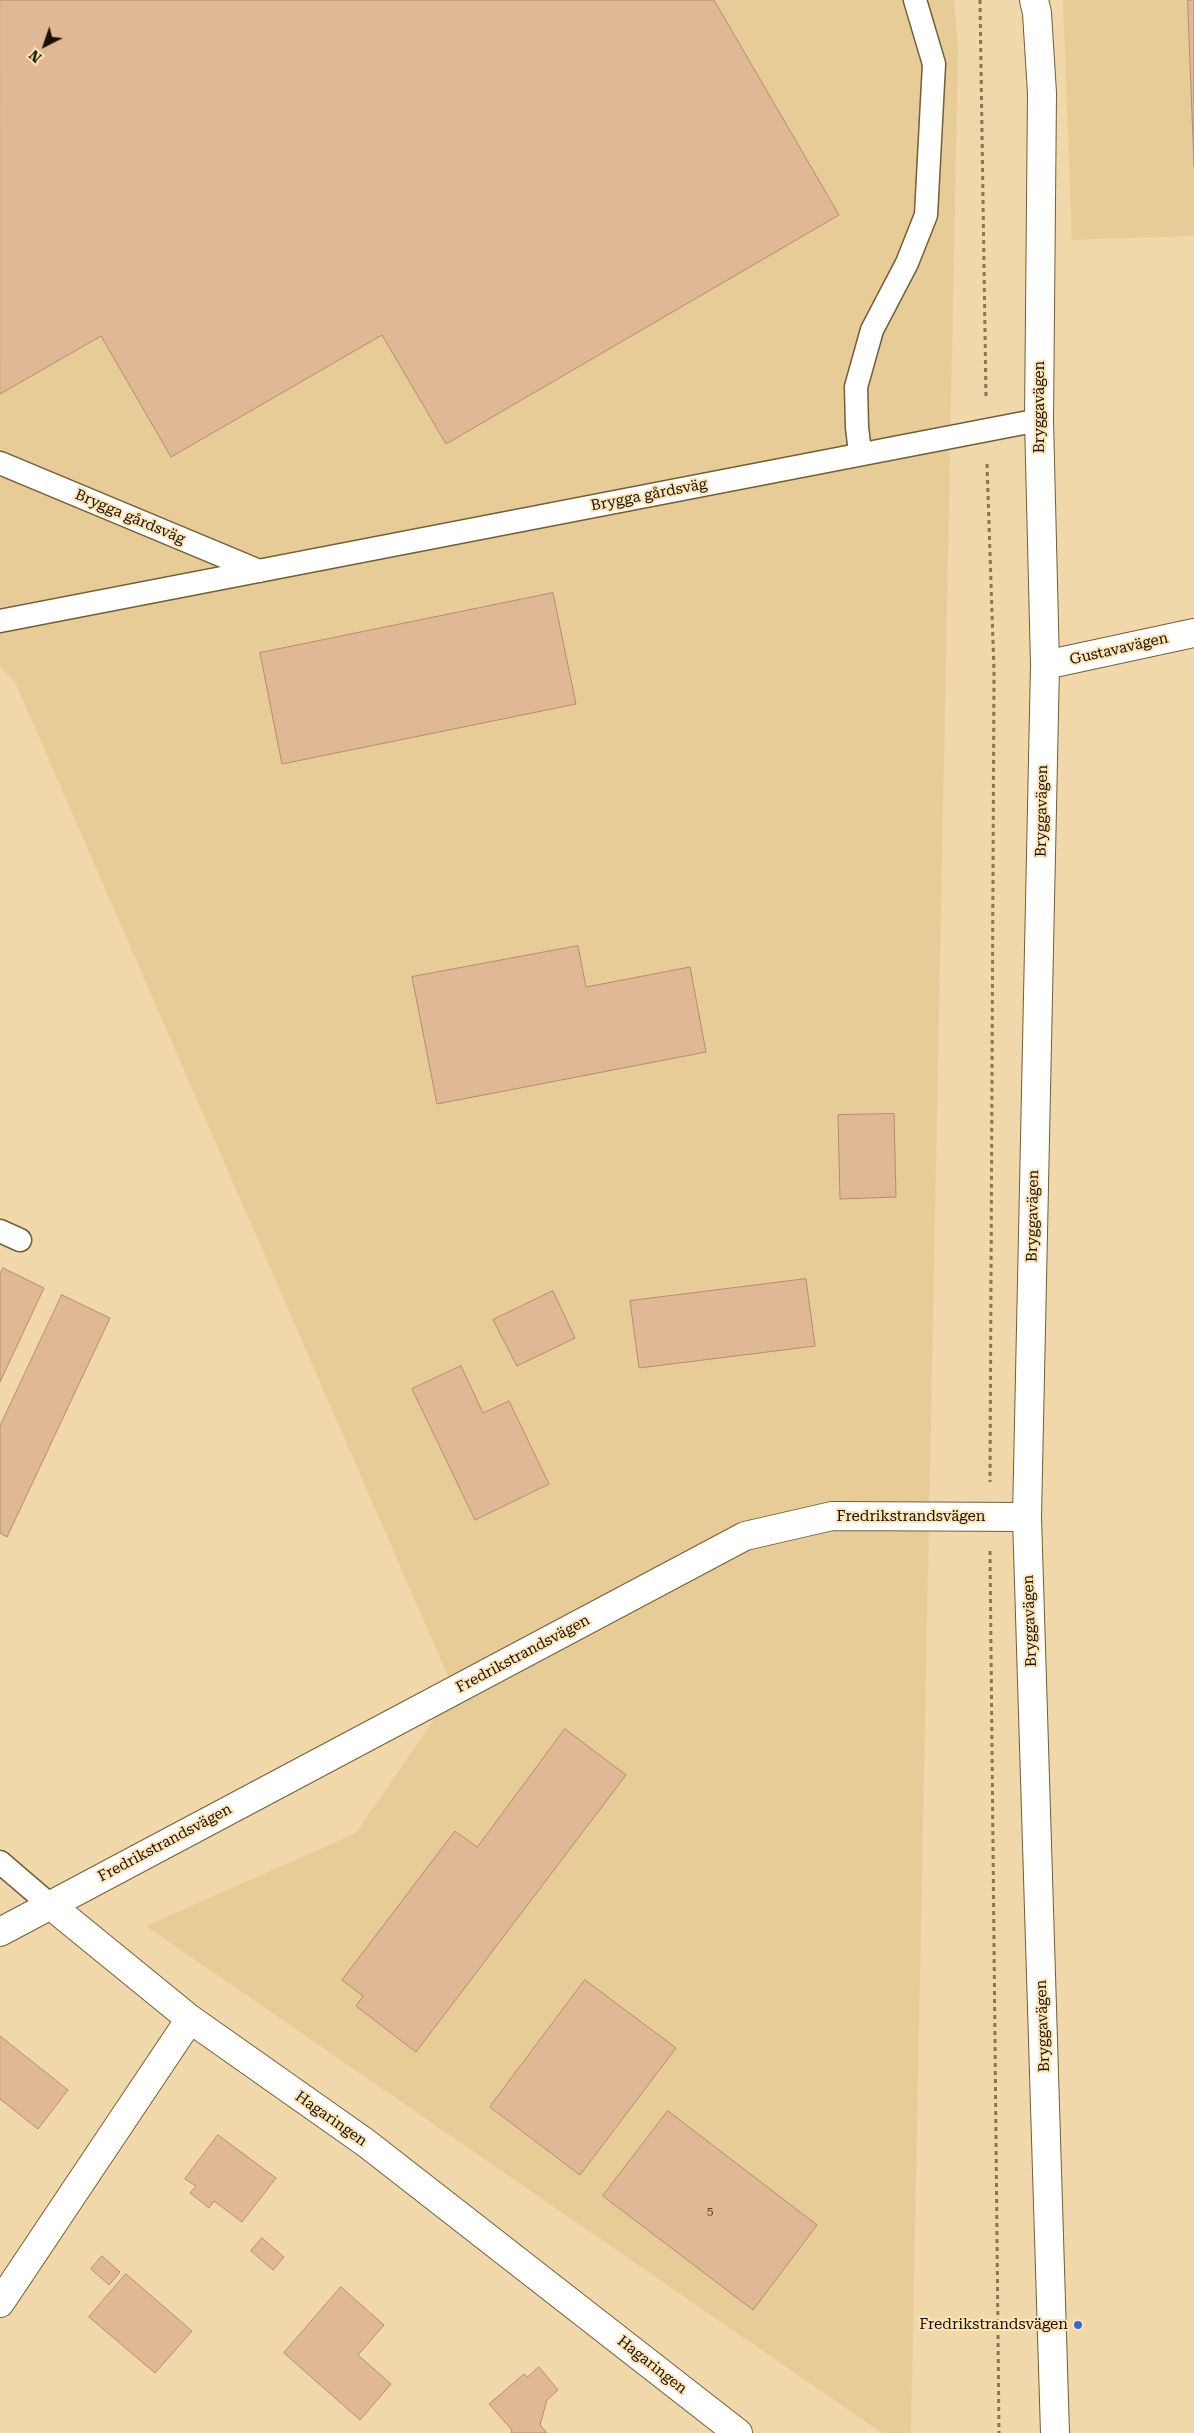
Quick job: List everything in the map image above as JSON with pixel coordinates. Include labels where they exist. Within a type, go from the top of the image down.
[{"type":"street","name":"Bryggavägen","points":[[1034,0],[1037,12],[1042,94],[1039,420],[1045,665],[1027,1517],[1055,2433]]},
{"type":"street","name":"Gustavavägen","points":[[1045,665],[1194,633]]},
{"type":"street","name":"Fredrikstrandsvägen","points":[[0,1932],[49,1904],[744,1536],[832,1516],[1027,1517]]},
{"type":"street","name":"Hagaringen","points":[[49,1904],[190,2019],[366,2143],[738,2433]]},
{"type":"street","points":[[0,2303],[190,2019]]},
{"type":"lane","points":[[860,453],[856,387],[872,330],[907,263],[926,215],[934,64],[915,0]]},
{"type":"lane","name":"Brygga gårdsväg","points":[[0,622],[860,453],[1039,420]]},
{"type":"lane","name":"Brygga gårdsväg","points":[[0,463],[259,571]]},
{"type":"lane","points":[[0,1862],[49,1904]]},
{"type":"path","points":[[980,0],[986,429],[994,670],[989,1517],[999,2433]]},
{"type":"shaded area","points":[[0,0],[954,0],[958,49],[911,2433],[882,2433],[146,1926],[356,1833],[454,1690],[15,682],[0,667]]},
{"type":"shaded area","points":[[1063,0],[1194,0],[1194,236],[1072,240]]},
{"type":"building","points":[[0,0],[714,0],[839,215],[446,444],[382,335],[171,457],[101,336],[0,394]]},
{"type":"building","points":[[1188,0],[1194,0],[1194,166]]},
{"type":"building","points":[[553,593],[576,704],[282,764],[260,653]]},
{"type":"building","points":[[578,946],[586,987],[690,967],[706,1052],[437,1104],[412,977]]},
{"type":"building","points":[[894,1114],[896,1197],[840,1199],[838,1115]]},
{"type":"building","points":[[3,1268],[44,1288],[0,1382],[0,1274]]},
{"type":"building","points":[[806,1279],[815,1346],[639,1368],[630,1301]]},
{"type":"building","points":[[553,1291],[575,1338],[517,1366],[493,1320]]},
{"type":"building","points":[[62,1295],[110,1318],[7,1537],[0,1533],[0,1426]]},
{"type":"building","points":[[461,1366],[483,1413],[509,1401],[549,1484],[475,1520],[412,1389]]},
{"type":"building","points":[[565,1729],[626,1775],[416,2052],[356,2006],[363,1996],[342,1980],[455,1831],[477,1847]]},
{"type":"building","points":[[585,1980],[676,2048],[580,2175],[490,2107]]},
{"type":"building","points":[[0,2036],[68,2090],[38,2129],[0,2099]]},
{"type":"building","points":[[668,2111],[817,2225],[753,2310],[603,2196]]},
{"type":"building","points":[[218,2135],[276,2178],[242,2222],[214,2201],[209,2208],[190,2193],[196,2186],[185,2179]]},
{"type":"building","points":[[262,2238],[284,2257],[273,2270],[251,2251]]},
{"type":"building","points":[[102,2256],[120,2272],[109,2285],[91,2269]]},
{"type":"building","points":[[126,2274],[192,2331],[155,2373],[89,2317]]},
{"type":"building","points":[[341,2287],[384,2325],[358,2355],[391,2384],[360,2420],[284,2353]]},
{"type":"building","points":[[539,2367],[558,2390],[547,2400],[540,2425],[547,2433],[511,2433],[512,2430],[489,2404],[524,2374],[527,2377]]},
{"type":"place","name":"Fredrikstrandsvägen","points":[[1078,2325]]}]
